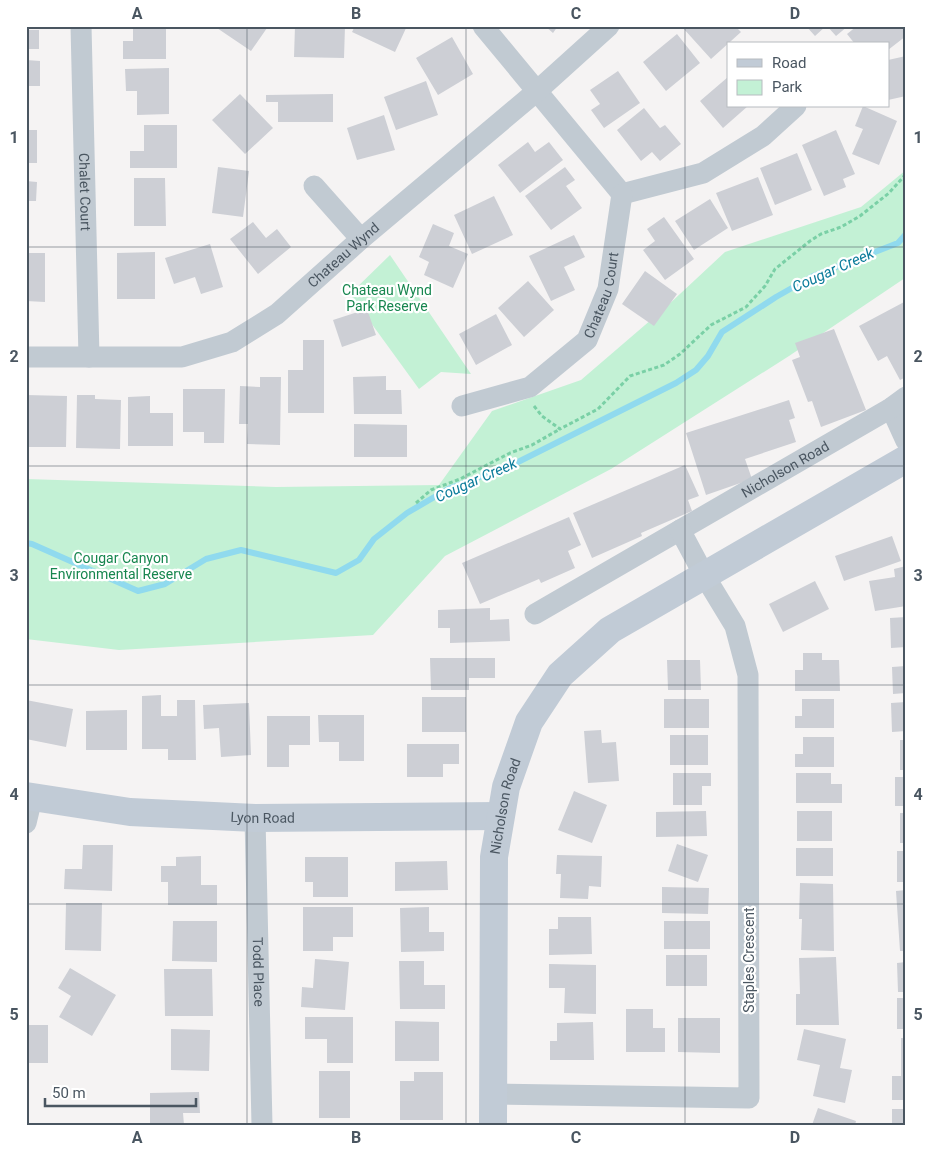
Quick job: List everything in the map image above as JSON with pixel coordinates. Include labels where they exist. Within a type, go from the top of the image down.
[{"type":"street","name":"Chalet Court","points":[[81,26],[89,357]]},
{"type":"street","points":[[483,26],[622,194],[703,173],[763,136],[794,108]]},
{"type":"street","name":"Chateau Wynd","points":[[26,357],[182,357],[232,342],[277,314],[361,239],[537,91],[609,26]]},
{"type":"street","points":[[314,186],[361,239]]},
{"type":"street","name":"Chateau Court","points":[[462,406],[530,387],[587,340],[608,289],[622,194]]},
{"type":"street","name":"Nicholson Road","points":[[535,614],[898,402],[906,441]]},
{"type":"street","name":"Nicholson Road","points":[[493,1125],[494,857],[506,787],[529,722],[560,676],[610,630],[906,459]]},
{"type":"street","points":[[680,530],[704,575]]},
{"type":"street","name":"Staples Crescent","points":[[492,1094],[749,1098],[748,675],[735,626],[704,575]]},
{"type":"street","name":"Lyon Road","points":[[28,806],[255,818],[500,816]]},
{"type":"street","name":"Todd Place","points":[[255,818],[262,1125]]},
{"type":"path","points":[[416,503],[431,490],[460,479],[510,453],[532,445],[598,409],[630,376],[664,364],[680,354],[711,325],[746,307],[764,286],[775,269],[810,241],[860,216],[889,193],[906,174]]},
{"type":"path","points":[[521,389],[542,416],[560,429]]},
{"type":"green space","name":"Cougar Canyon Environmental Reserve","points":[[906,170],[905,278],[789,356],[611,469],[445,556],[373,635],[119,650],[26,639],[26,479],[276,487],[439,485],[492,411],[581,380],[666,307],[725,252],[861,207]]},
{"type":"green space","name":"Chateau Wynd Park Reserve","points":[[390,255],[471,374],[441,372],[419,389],[350,294]]},
{"type":"building","points":[[133,26],[166,26],[166,59],[123,59],[123,41],[133,41]]},
{"type":"building","points":[[214,26],[265,26],[267,28],[251,51]]},
{"type":"building","points":[[295,26],[345,26],[344,58],[294,57]]},
{"type":"building","points":[[355,26],[407,26],[395,52],[352,32]]},
{"type":"building","points":[[545,26],[558,26],[553,33]]},
{"type":"building","points":[[686,26],[735,26],[741,32],[730,42],[727,42],[727,45],[711,59],[683,28]]},
{"type":"building","points":[[806,26],[826,26],[815,36]]},
{"type":"building","points":[[827,26],[848,26],[836,36]]},
{"type":"building","points":[[857,26],[905,26],[906,36],[890,48],[890,42],[853,42],[847,34]]},
{"type":"building","points":[[26,30],[39,30],[39,49],[26,49]]},
{"type":"building","points":[[677,34],[700,63],[666,91],[643,62]]},
{"type":"building","points":[[452,37],[473,74],[438,95],[416,58]]},
{"type":"building","points":[[906,56],[906,96],[890,100],[890,60]]},
{"type":"building","points":[[26,60],[40,61],[40,86],[26,86]]},
{"type":"building","points":[[169,68],[169,114],[137,115],[137,91],[126,91],[125,69]]},
{"type":"building","points":[[618,71],[640,103],[604,128],[591,110],[600,104],[590,90]]},
{"type":"building","points":[[727,78],[727,108],[746,108],[723,128],[700,101]]},
{"type":"building","points":[[426,81],[438,115],[396,130],[384,97]]},
{"type":"building","points":[[240,94],[273,128],[245,154],[212,120]]},
{"type":"building","points":[[333,94],[333,122],[278,122],[278,102],[266,102],[266,95]]},
{"type":"building","points":[[644,108],[660,128],[665,125],[681,144],[660,161],[652,152],[641,161],[617,130]]},
{"type":"building","points":[[862,108],[868,108],[897,121],[879,165],[852,154],[863,129],[855,126]]},
{"type":"building","points":[[384,115],[395,150],[357,160],[347,128]]},
{"type":"building","points":[[144,125],[177,125],[177,168],[130,168],[130,151],[144,151]]},
{"type":"building","points":[[26,130],[37,130],[37,163],[26,163]]},
{"type":"building","points":[[836,130],[855,174],[843,179],[846,187],[824,196],[802,145]]},
{"type":"building","points":[[528,142],[535,152],[549,142],[563,160],[520,193],[498,165]]},
{"type":"building","points":[[797,153],[812,190],[775,205],[760,168]]},
{"type":"building","points":[[218,167],[249,171],[243,217],[212,213]]},
{"type":"building","points":[[565,167],[575,180],[566,186],[582,208],[551,230],[525,196]]},
{"type":"building","points":[[758,177],[773,215],[732,231],[716,193]]},
{"type":"building","points":[[134,178],[165,178],[166,226],[134,226]]},
{"type":"building","points":[[26,181],[37,182],[36,201],[26,201]]},
{"type":"building","points":[[494,196],[513,235],[472,254],[454,215]]},
{"type":"building","points":[[710,199],[728,228],[694,250],[675,221]]},
{"type":"building","points":[[664,217],[694,259],[665,280],[643,250],[655,241],[647,229]]},
{"type":"building","points":[[253,222],[266,238],[277,229],[291,247],[258,274],[230,239]]},
{"type":"building","points":[[433,224],[454,233],[449,246],[468,254],[453,288],[424,275],[429,262],[419,257]]},
{"type":"building","points":[[574,235],[585,257],[564,267],[575,290],[551,301],[529,256]]},
{"type":"building","points":[[210,244],[223,287],[201,294],[195,277],[174,284],[165,258]]},
{"type":"building","points":[[155,252],[155,299],[117,299],[117,253]]},
{"type":"building","points":[[26,253],[45,253],[45,302],[26,301]]},
{"type":"building","points":[[645,271],[677,294],[654,326],[622,304]]},
{"type":"building","points":[[528,281],[554,310],[524,337],[498,308]]},
{"type":"building","points":[[906,301],[906,377],[900,380],[887,356],[878,361],[859,326]]},
{"type":"building","points":[[367,309],[376,335],[342,347],[333,320]]},
{"type":"building","points":[[496,314],[512,345],[476,365],[459,334]]},
{"type":"building","points":[[834,329],[866,410],[821,427],[812,401],[808,402],[792,360],[800,357],[795,343]]},
{"type":"building","points":[[303,340],[324,340],[324,413],[288,413],[288,370],[303,370]]},
{"type":"building","points":[[386,376],[386,390],[401,390],[402,414],[354,414],[353,377]]},
{"type":"building","points":[[260,377],[281,377],[280,445],[247,444],[248,424],[239,424],[240,386],[260,387]]},
{"type":"building","points":[[183,389],[225,389],[224,443],[204,443],[204,432],[183,432]]},
{"type":"building","points":[[26,395],[67,396],[66,447],[26,447]]},
{"type":"building","points":[[77,395],[95,395],[95,399],[121,400],[120,449],[76,448]]},
{"type":"building","points":[[150,396],[150,413],[173,413],[173,446],[128,446],[128,397]]},
{"type":"building","points":[[789,400],[795,418],[789,420],[796,442],[745,459],[752,479],[706,495],[686,433]]},
{"type":"building","points":[[354,424],[407,425],[407,457],[354,457]]},
{"type":"building","points":[[685,465],[699,496],[688,500],[692,511],[641,533],[642,536],[592,558],[573,513]]},
{"type":"building","points":[[569,517],[581,545],[568,551],[575,568],[541,583],[539,579],[480,604],[462,563]]},
{"type":"building","points":[[892,536],[901,561],[844,581],[835,556]]},
{"type":"building","points":[[906,566],[906,606],[875,611],[869,581],[895,577],[894,569]]},
{"type":"building","points":[[815,581],[829,609],[783,632],[769,604]]},
{"type":"building","points":[[490,608],[490,620],[509,619],[510,641],[450,643],[450,628],[438,628],[438,610]]},
{"type":"building","points":[[906,617],[906,647],[891,648],[890,618]]},
{"type":"building","points":[[803,653],[822,653],[822,660],[839,660],[840,691],[795,691],[795,670],[803,670]]},
{"type":"building","points":[[430,658],[495,658],[495,678],[469,678],[469,690],[431,690]]},
{"type":"building","points":[[667,660],[700,660],[701,690],[668,690]]},
{"type":"building","points":[[906,666],[906,693],[893,694],[892,667]]},
{"type":"building","points":[[161,695],[161,716],[177,716],[177,700],[195,700],[196,760],[168,760],[168,749],[142,749],[142,696]]},
{"type":"building","points":[[422,697],[466,697],[466,732],[422,732]]},
{"type":"building","points":[[664,699],[709,699],[709,728],[664,728]]},
{"type":"building","points":[[802,699],[834,699],[834,728],[795,728],[795,716],[802,716]]},
{"type":"building","points":[[26,700],[73,709],[66,747],[26,739]]},
{"type":"building","points":[[906,702],[906,731],[892,732],[891,703]]},
{"type":"building","points":[[249,703],[251,755],[221,757],[219,728],[204,729],[203,705]]},
{"type":"building","points":[[127,710],[127,750],[86,750],[86,711]]},
{"type":"building","points":[[318,715],[364,715],[364,761],[339,761],[339,742],[319,742]]},
{"type":"building","points":[[267,716],[310,716],[310,745],[289,745],[289,767],[267,767]]},
{"type":"building","points":[[601,730],[602,743],[616,742],[619,781],[588,783],[584,731]]},
{"type":"building","points":[[670,735],[708,735],[708,765],[670,765]]},
{"type":"building","points":[[803,737],[834,737],[834,767],[795,767],[795,754],[803,754]]},
{"type":"building","points":[[900,740],[906,740],[906,770],[900,770]]},
{"type":"building","points":[[407,744],[459,744],[459,764],[443,764],[443,777],[407,777]]},
{"type":"building","points":[[673,773],[711,773],[711,786],[702,786],[702,805],[673,805]]},
{"type":"building","points":[[796,773],[831,773],[831,784],[842,784],[842,803],[796,803]]},
{"type":"building","points":[[895,777],[906,777],[906,806],[895,806]]},
{"type":"building","points":[[574,791],[607,805],[592,843],[558,830]]},
{"type":"building","points":[[706,811],[707,836],[656,837],[656,812]]},
{"type":"building","points":[[797,811],[832,811],[832,841],[797,841]]},
{"type":"building","points":[[900,813],[906,813],[906,843],[900,843]]},
{"type":"building","points":[[677,844],[708,855],[698,882],[668,871]]},
{"type":"building","points":[[83,845],[113,845],[112,891],[64,889],[65,869],[82,869]]},
{"type":"building","points":[[796,848],[833,848],[833,876],[796,876]]},
{"type":"building","points":[[897,851],[906,851],[906,882],[897,882]]},
{"type":"building","points":[[557,855],[602,856],[601,887],[589,886],[588,899],[560,898],[561,874],[556,874]]},
{"type":"building","points":[[201,856],[201,885],[217,885],[217,905],[168,905],[168,882],[161,882],[161,866],[176,866],[176,857]]},
{"type":"building","points":[[305,857],[348,857],[348,897],[313,897],[313,882],[305,882]]},
{"type":"building","points":[[447,861],[448,890],[395,891],[395,862]]},
{"type":"building","points":[[800,883],[833,884],[834,951],[801,950],[802,919],[799,919]]},
{"type":"building","points":[[662,887],[709,888],[708,914],[662,913]]},
{"type":"building","points":[[906,890],[906,955],[904,955],[904,951],[900,951],[896,891]]},
{"type":"building","points":[[66,903],[102,903],[101,951],[65,950]]},
{"type":"building","points":[[303,907],[353,907],[353,937],[333,937],[333,951],[303,951]]},
{"type":"building","points":[[429,907],[429,932],[444,932],[444,951],[401,952],[400,908]]},
{"type":"building","points":[[558,917],[591,917],[592,954],[549,955],[549,929],[558,929]]},
{"type":"building","points":[[173,921],[217,921],[217,962],[172,961]]},
{"type":"building","points":[[664,921],[710,921],[710,949],[664,949]]},
{"type":"building","points":[[666,955],[707,955],[707,986],[666,986]]},
{"type":"building","points":[[836,957],[839,1025],[796,1025],[796,994],[800,994],[799,958]]},
{"type":"building","points":[[315,959],[349,962],[345,1010],[301,1007],[302,987],[313,988]]},
{"type":"building","points":[[399,961],[424,961],[424,985],[445,985],[445,1009],[400,1009]]},
{"type":"building","points":[[906,962],[906,992],[898,992],[897,963]]},
{"type":"building","points":[[549,964],[596,965],[596,1014],[564,1013],[565,988],[549,988]]},
{"type":"building","points":[[70,968],[116,995],[92,1036],[59,1017],[71,996],[58,988]]},
{"type":"building","points":[[164,969],[212,969],[213,1016],[165,1016]]},
{"type":"building","points":[[897,998],[906,998],[906,1029],[897,1029]]},
{"type":"building","points":[[626,1009],[653,1009],[653,1028],[665,1028],[665,1052],[626,1052]]},
{"type":"building","points":[[305,1017],[353,1017],[353,1063],[327,1063],[327,1039],[305,1039]]},
{"type":"building","points":[[678,1018],[720,1018],[720,1053],[678,1052]]},
{"type":"building","points":[[395,1021],[439,1022],[439,1061],[395,1061]]},
{"type":"building","points":[[593,1022],[594,1060],[550,1060],[550,1041],[557,1041],[557,1023]]},
{"type":"building","points":[[26,1025],[48,1025],[48,1063],[26,1063]]},
{"type":"building","points":[[171,1029],[210,1030],[209,1071],[171,1070]]},
{"type":"building","points":[[804,1029],[846,1039],[840,1068],[852,1070],[845,1103],[813,1096],[820,1065],[797,1060]]},
{"type":"building","points":[[901,1038],[906,1038],[906,1064],[904,1064],[904,1069],[906,1069],[906,1100],[892,1100],[892,1076],[901,1076]]},
{"type":"building","points":[[319,1071],[350,1071],[350,1118],[319,1118]]},
{"type":"building","points":[[414,1072],[443,1072],[443,1120],[400,1120],[400,1081],[414,1081]]},
{"type":"building","points":[[199,1092],[200,1113],[183,1113],[184,1125],[150,1125],[150,1093]]},
{"type":"building","points":[[818,1108],[856,1121],[855,1125],[812,1125]]},
{"type":"building","points":[[892,1109],[906,1109],[906,1125],[892,1125]]},
{"type":"waterway","name":"Cougar Creek","points":[[26,543],[138,591],[165,584],[206,559],[241,550],[336,573],[359,560],[374,539],[407,513],[448,489],[514,464],[676,383],[696,370],[708,356],[722,332],[776,297],[813,276],[898,243],[906,234]]}]
